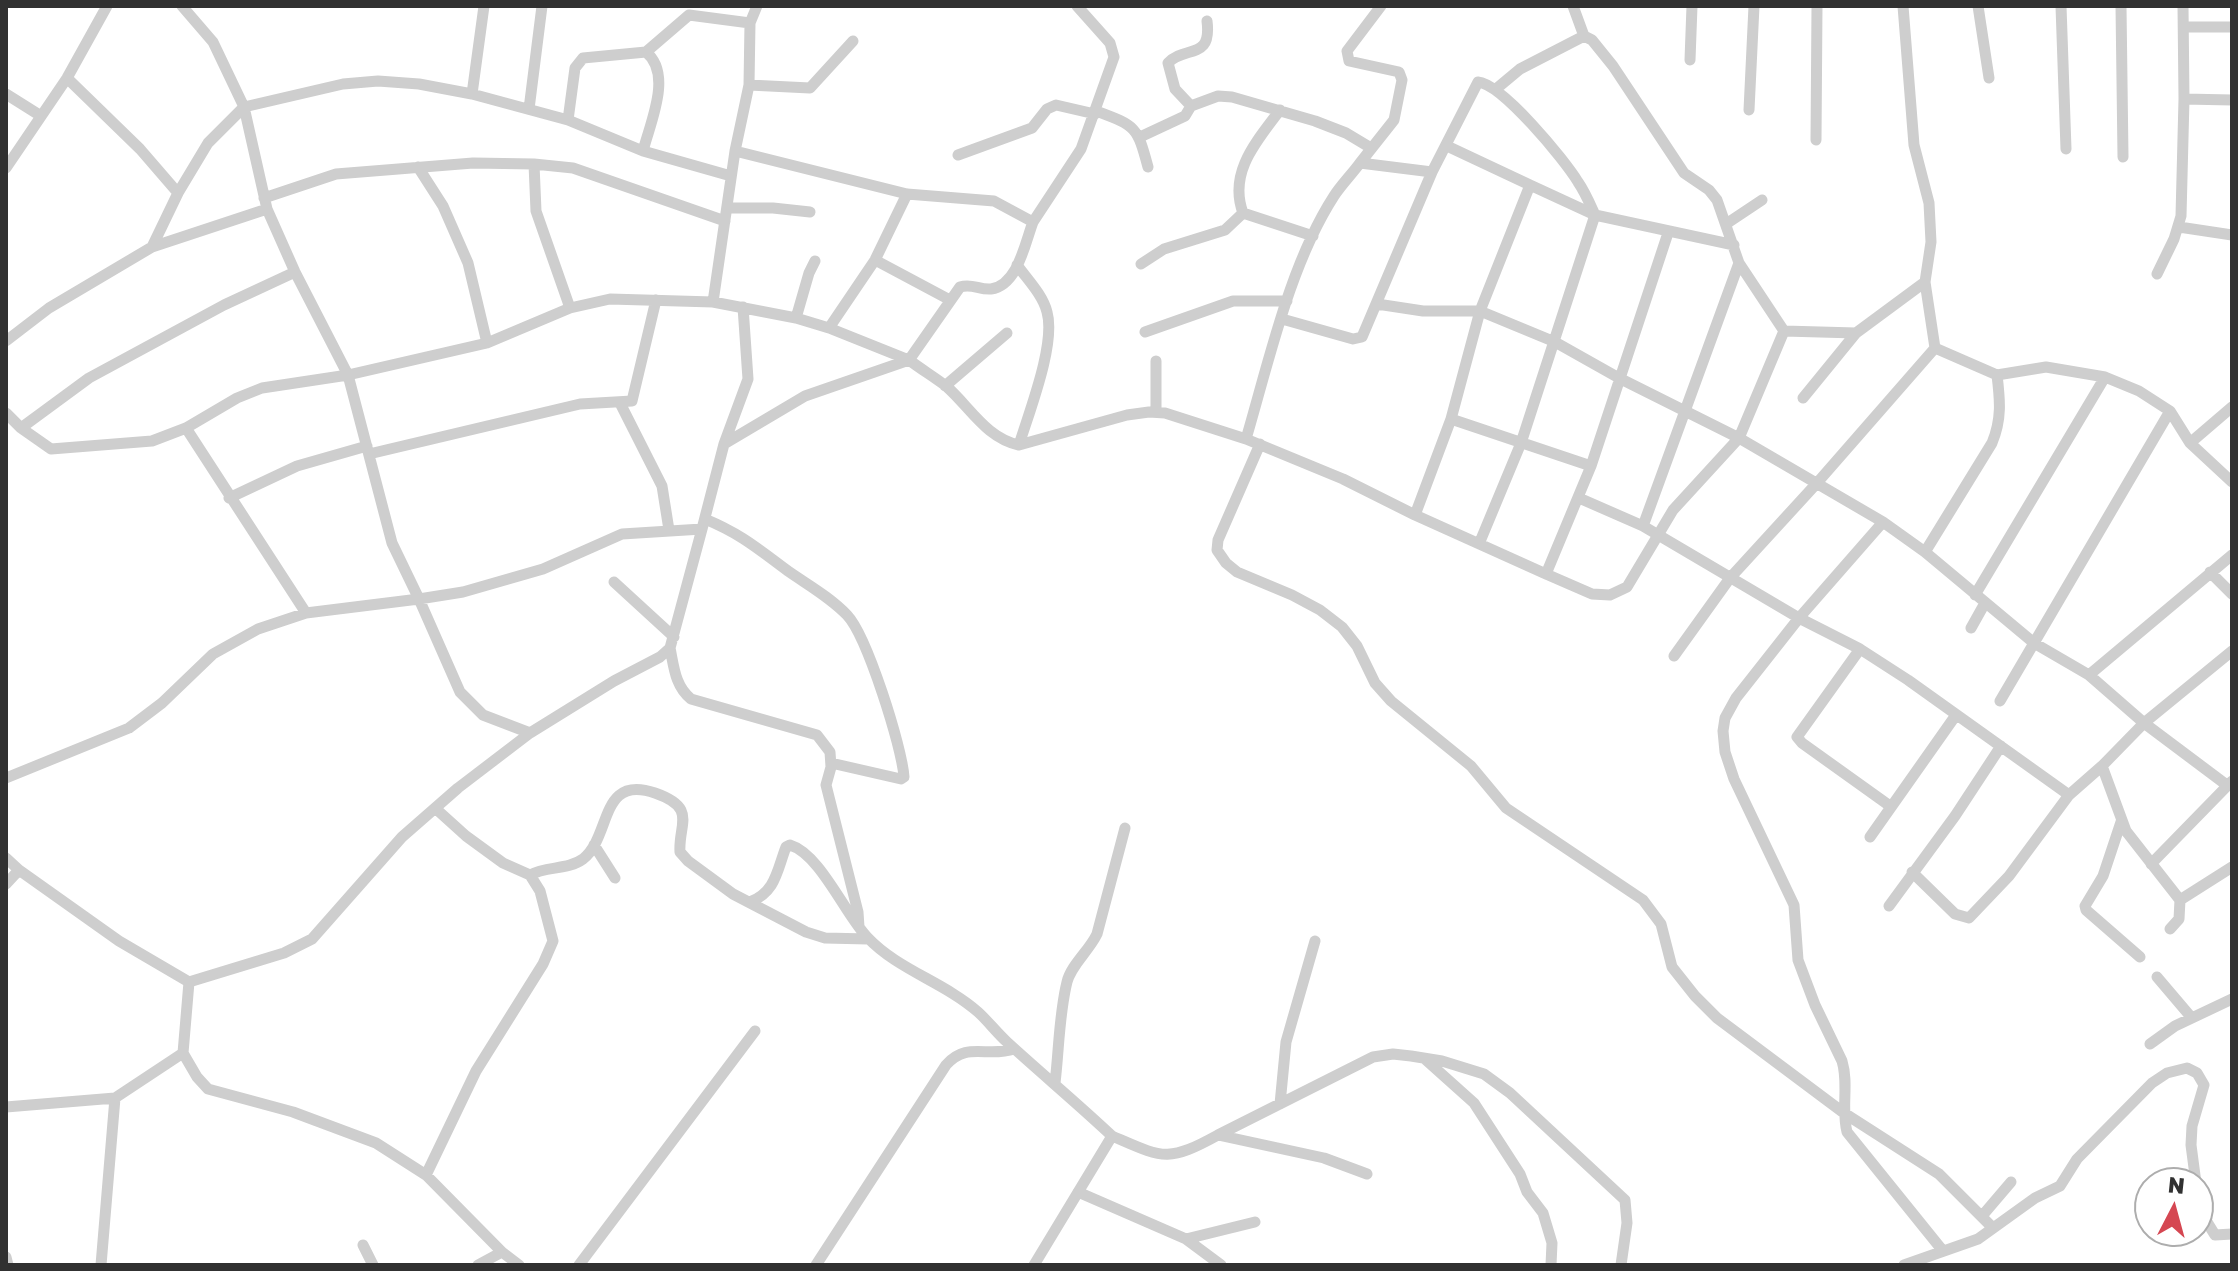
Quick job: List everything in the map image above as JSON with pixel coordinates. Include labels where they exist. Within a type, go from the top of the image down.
[{"type":"street","points":[[6,168],[67,78],[107,6]]},
{"type":"street","points":[[182,6],[213,42],[244,107],[265,203],[295,272],[348,375],[392,543],[460,692],[483,715],[530,733]]},
{"type":"street","points":[[472,94],[484,6]]},
{"type":"street","points":[[529,109],[542,6]]},
{"type":"street","points":[[713,302],[735,151],[749,85],[750,23],[757,6]]},
{"type":"street","points":[[724,444],[805,396],[909,360],[960,287],[970,284],[986,289],[1001,286],[1010,277],[1033,222],[1081,149],[1114,57],[1114,49],[1077,6]]},
{"type":"street","points":[[1246,439],[1287,301],[1313,236],[1334,196],[1394,120],[1402,76],[1399,72],[1349,61],[1347,56],[1381,6]]},
{"type":"street","points":[[1573,6],[1584,36],[1592,40],[1613,66],[1684,173],[1709,190],[1717,200],[1739,263],[1784,331]]},
{"type":"street","points":[[1690,60],[1692,6]]},
{"type":"street","points":[[1749,110],[1754,6]]},
{"type":"street","points":[[1816,140],[1817,6]]},
{"type":"street","points":[[1674,656],[1730,578],[1935,348],[1925,282],[1931,242],[1929,203],[1914,145],[1903,6]]},
{"type":"street","points":[[1978,6],[1989,78]]},
{"type":"street","points":[[2061,6],[2066,149]]},
{"type":"street","points":[[2121,6],[2123,157]]},
{"type":"street","points":[[2157,274],[2179,227],[2184,99],[2183,6]]},
{"type":"street","points":[[568,120],[575,68],[583,58],[646,52],[689,15],[750,23]]},
{"type":"street","points":[[1191,106],[1175,89],[1168,63],[1202,47],[1208,34],[1207,21]]},
{"type":"street","points":[[2184,27],[2232,27]]},
{"type":"street","points":[[1496,89],[1520,69],[1584,36]]},
{"type":"street","points":[[749,85],[810,88],[853,41]]},
{"type":"street","points":[[643,151],[658,89],[656,63],[646,52]]},
{"type":"street","points":[[67,78],[140,149],[178,193]]},
{"type":"street","points":[[152,247],[178,193],[208,143],[244,107],[343,84],[378,81],[419,84],[472,94],[568,120],[643,151],[731,176]]},
{"type":"street","points":[[1282,319],[1359,339],[1365,333],[1432,172],[1475,84],[1481,82],[1496,89],[1554,149],[1578,181],[1595,215],[1521,443],[1479,544]]},
{"type":"street","points":[[6,94],[41,116]]},
{"type":"street","points":[[1140,137],[1185,116],[1191,106],[1224,96],[1280,110],[1346,133],[1371,148]]},
{"type":"street","points":[[2184,99],[2232,100]]},
{"type":"street","points":[[958,155],[1032,128],[1047,109],[1056,105],[1096,112],[1127,123],[1140,137],[1148,167]]},
{"type":"street","points":[[1243,213],[1238,193],[1241,170],[1250,150],[1280,110]]},
{"type":"street","points":[[1447,146],[1595,215],[1734,245]]},
{"type":"street","points":[[735,151],[907,194],[994,201],[1033,222]]},
{"type":"street","points":[[6,341],[49,308],[152,247],[336,174],[473,163],[573,168],[725,221]]},
{"type":"street","points":[[1360,163],[1432,172]]},
{"type":"street","points":[[534,164],[536,211],[570,308]]},
{"type":"street","points":[[418,167],[443,206],[468,263],[487,343]]},
{"type":"street","points":[[1415,515],[1451,419],[1480,311],[1530,185]]},
{"type":"street","points":[[829,328],[875,260],[907,194]]},
{"type":"street","points":[[1726,224],[1762,200]]},
{"type":"street","points":[[727,208],[810,212]]},
{"type":"street","points":[[1243,213],[1313,236]]},
{"type":"street","points":[[1141,264],[1164,249],[1225,230],[1243,213]]},
{"type":"street","points":[[2179,227],[2232,235]]},
{"type":"street","points":[[1546,574],[1591,466],[1668,233]]},
{"type":"street","points":[[875,260],[950,300]]},
{"type":"street","points":[[796,318],[815,261]]},
{"type":"street","points":[[1643,526],[1739,263]]},
{"type":"street","points":[[1017,265],[1046,307],[1049,323],[1047,348],[1019,445]]},
{"type":"street","points":[[21,428],[89,378],[224,305],[295,272]]},
{"type":"street","points":[[1803,398],[1856,333],[1925,282]]},
{"type":"street","points":[[6,413],[45,446],[57,449],[152,441],[186,428],[237,398],[262,388],[348,375],[487,343],[570,308],[610,299],[713,302],[796,318],[909,360],[945,386],[988,430],[1008,442],[1019,445],[1127,415],[1156,412],[1260,444],[1601,596],[1627,587],[1673,510],[1739,438],[1784,331]]},
{"type":"street","points":[[229,498],[297,466],[580,404],[632,401],[636,395],[656,300]]},
{"type":"street","points":[[1145,332],[1233,301],[1287,301]]},
{"type":"street","points":[[1377,304],[1423,311],[1480,311],[1555,342],[1739,438],[1883,522],[1925,552],[2034,643],[2089,675],[2144,723],[2231,784],[2151,864]]},
{"type":"street","points":[[743,307],[748,379],[724,444],[672,643],[678,685],[691,699],[817,735],[827,744],[831,763],[826,785],[858,912],[859,927]]},
{"type":"street","points":[[1784,331],[1856,333]]},
{"type":"street","points":[[945,386],[1007,333]]},
{"type":"street","points":[[1935,348],[1997,375],[2046,367],[2105,377],[2139,391],[2170,411],[2190,443],[2232,482]]},
{"type":"street","points":[[1156,361],[1156,412]]},
{"type":"street","points":[[1925,552],[2000,426],[1997,375]]},
{"type":"street","points":[[1971,628],[1980,599],[2105,377]]},
{"type":"street","points":[[620,403],[662,486],[669,530]]},
{"type":"street","points":[[2190,443],[2232,407]]},
{"type":"street","points":[[2000,701],[2170,411]]},
{"type":"street","points":[[1451,419],[1591,466]]},
{"type":"street","points":[[186,428],[306,613]]},
{"type":"street","points":[[1260,444],[1218,540],[1217,550],[1226,563],[1257,582],[1320,610],[1342,627],[1357,646],[1375,683],[1391,701],[1471,766],[1506,808],[1643,900],[1661,924],[1672,967],[1717,1018],[1844,1113],[1939,1174],[1992,1227]]},
{"type":"street","points":[[1579,498],[1643,526],[1799,618],[1860,649],[2069,795]]},
{"type":"street","points":[[1883,522],[1799,618],[1736,698],[1725,718],[1723,731],[1725,752],[1734,779],[1794,905],[1798,960],[1845,1069],[1847,1132],[1943,1251]]},
{"type":"street","points":[[6,778],[129,728],[162,703],[213,654],[258,629],[306,613],[463,592],[543,569],[622,534],[704,524],[737,532],[850,617],[863,643],[894,728],[904,777],[901,779],[831,763]]},
{"type":"street","points":[[2089,675],[2232,555]]},
{"type":"street","points":[[2210,572],[2232,594]]},
{"type":"street","points":[[614,582],[672,643]]},
{"type":"street","points":[[6,858],[119,941],[189,982],[284,953],[312,939],[378,862],[435,808],[530,733],[614,681],[660,657],[672,643]]},
{"type":"street","points":[[1860,649],[1797,737],[1890,806]]},
{"type":"street","points":[[1912,872],[1955,914],[1969,918],[2009,876],[2069,795],[2144,723],[2232,651]]},
{"type":"street","points":[[1870,837],[1956,715]]},
{"type":"street","points":[[1889,906],[1955,816],[2001,746]]},
{"type":"street","points":[[2102,766],[2121,822],[2180,900],[2179,919],[2170,929]]},
{"type":"street","points":[[530,875],[539,870],[577,863],[585,858],[616,798],[623,791],[653,792],[670,801],[684,816],[679,849],[682,856],[733,894],[819,937],[868,939]]},
{"type":"street","points":[[426,1175],[476,1071],[549,953],[553,941],[540,891],[530,875],[503,863],[435,808]]},
{"type":"street","points":[[2121,822],[2103,876],[2085,906],[2140,957]]},
{"type":"street","points":[[1055,1083],[1067,980],[1097,934],[1125,828]]},
{"type":"street","points":[[594,845],[615,878]]},
{"type":"street","points":[[750,902],[758,899],[774,883],[784,850],[793,845],[806,854],[868,939],[892,959],[930,978],[977,1011],[1014,1049],[1112,1136],[1162,1155],[1188,1151],[1373,1057],[1393,1054],[1426,1059],[1484,1074],[1510,1093],[1627,1202],[1621,1265]]},
{"type":"street","points":[[2180,900],[2232,867]]},
{"type":"street","points":[[6,884],[19,870]]},
{"type":"street","points":[[1280,1104],[1286,1042],[1315,941]]},
{"type":"street","points":[[2157,977],[2191,1017]]},
{"type":"street","points":[[189,982],[183,1053],[208,1089],[293,1112],[376,1143],[426,1175],[502,1252],[519,1265]]},
{"type":"street","points":[[2150,1044],[2191,1017],[2232,999]]},
{"type":"street","points":[[584,1265],[755,1031]]},
{"type":"street","points":[[816,1265],[955,1054],[974,1051],[1002,1053],[1014,1049]]},
{"type":"street","points":[[6,1107],[115,1098],[183,1053]]},
{"type":"street","points":[[1426,1059],[1474,1103],[1520,1174],[1527,1192],[1543,1213],[1552,1243],[1551,1265]]},
{"type":"street","points":[[1904,1265],[1966,1245],[2035,1198],[2060,1186],[2077,1159],[2152,1083],[2177,1069],[2187,1068],[2197,1073],[2204,1085],[2192,1126],[2194,1167]]},
{"type":"street","points":[[101,1265],[115,1098]]},
{"type":"street","points":[[1218,1135],[1324,1158],[1367,1174]]},
{"type":"street","points":[[1034,1265],[1112,1136]]},
{"type":"street","points":[[1982,1216],[2011,1182]]},
{"type":"street","points":[[1078,1192],[1186,1239],[1221,1265]]},
{"type":"street","points":[[1186,1239],[1255,1222]]},
{"type":"street","points":[[363,1245],[373,1265]]},
{"type":"street","points":[[478,1265],[502,1252]]},
{"type":"street","points":[[6,1257],[8,1265]]}]
